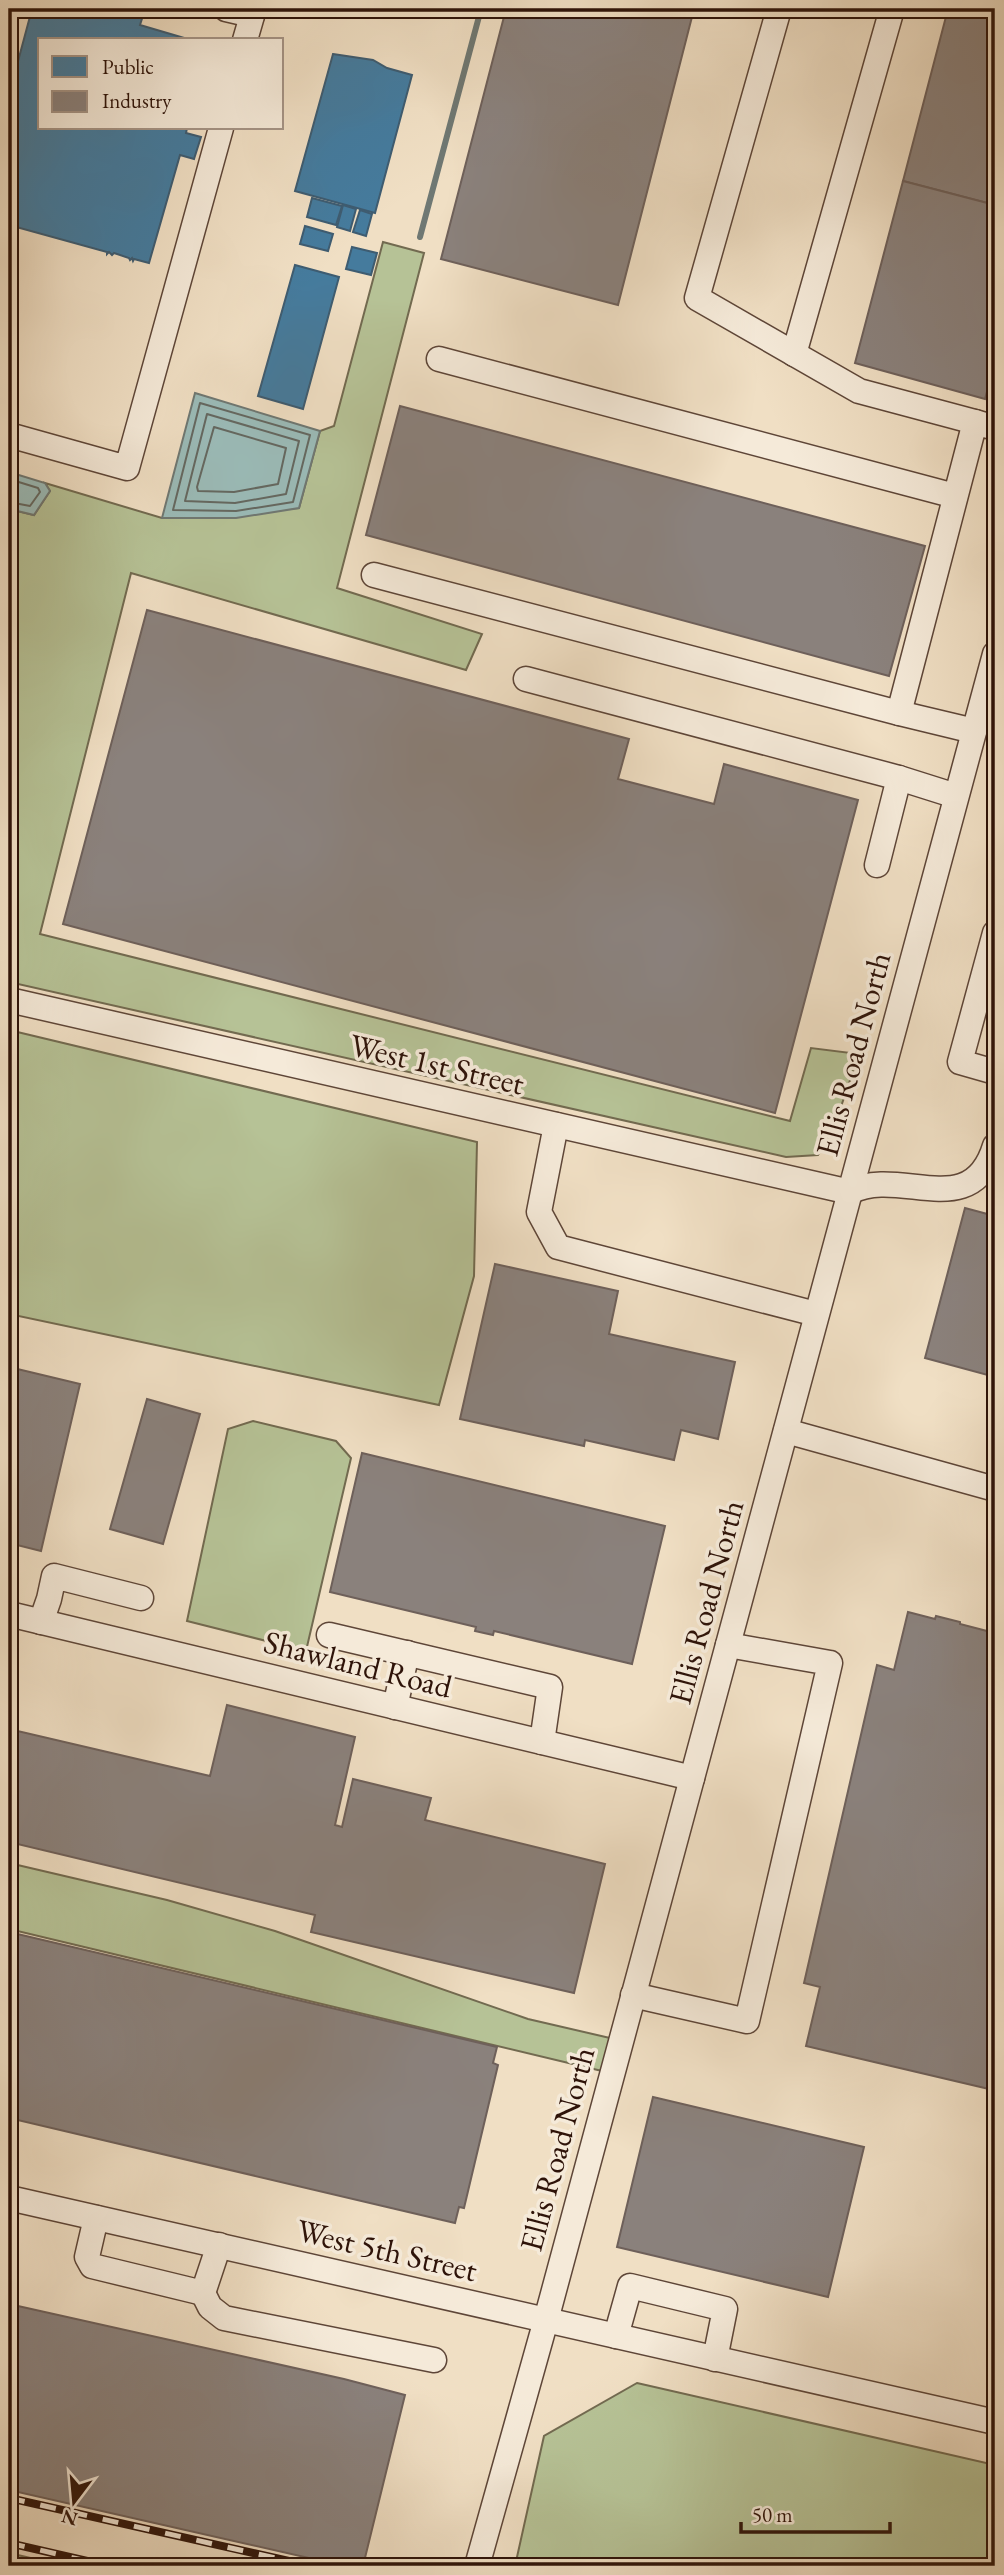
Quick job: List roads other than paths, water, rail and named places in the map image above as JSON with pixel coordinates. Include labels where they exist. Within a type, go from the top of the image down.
[{"type":"street","points":[[226,9],[253,12],[246,38]]},
{"type":"street","points":[[779,9],[697,298],[859,391],[985,425],[956,496],[899,713]]},
{"type":"street","points":[[794,354],[892,9]]},
{"type":"street","points":[[9,435],[127,468],[220,130]]},
{"type":"street","points":[[439,359],[956,496]]},
{"type":"street","points":[[374,575],[974,731]]},
{"type":"street","name":"Ellis Road North","points":[[477,2566],[546,2320],[956,796],[993,668]]},
{"type":"street","points":[[526,679],[899,778],[956,796]]},
{"type":"street","points":[[877,865],[899,778]]},
{"type":"street","points":[[995,933],[960,1062],[995,1072]]},
{"type":"street","name":"West 1st Street","points":[[9,1000],[850,1192]]},
{"type":"street","points":[[556,1125],[539,1212],[558,1247],[816,1314]]},
{"type":"street","points":[[850,1192],[872,1184],[896,1187],[959,1187],[983,1174],[995,1146]]},
{"type":"street","points":[[786,1431],[995,1489]]},
{"type":"street","points":[[41,1622],[54,1576],[141,1598]]},
{"type":"street","name":"Shawland Road","points":[[9,1614],[692,1778]]},
{"type":"street","points":[[329,1634],[550,1686],[542,1742]]},
{"type":"street","points":[[633,1995],[747,2021],[830,1662],[728,1645]]},
{"type":"street","points":[[395,1707],[407,1654]]},
{"type":"street","name":"West 5th Street","points":[[9,2198],[995,2422]]},
{"type":"street","points":[[96,2218],[88,2257],[92,2266],[203,2293]]},
{"type":"street","points":[[219,2245],[203,2293],[210,2306],[224,2318],[434,2360]]},
{"type":"street","points":[[616,2336],[630,2286],[725,2309],[715,2359]]},
{"type":"water","points":[[195,393],[320,431],[299,508],[236,518],[162,518]]},
{"type":"water","points":[[9,472],[45,483],[50,491],[34,515],[9,509]]},
{"type":"waterway","points":[[420,237],[481,9]]},
{"type":"railway","points":[[9,2498],[311,2566]]},
{"type":"railway","points":[[9,2543],[109,2566]]}]
